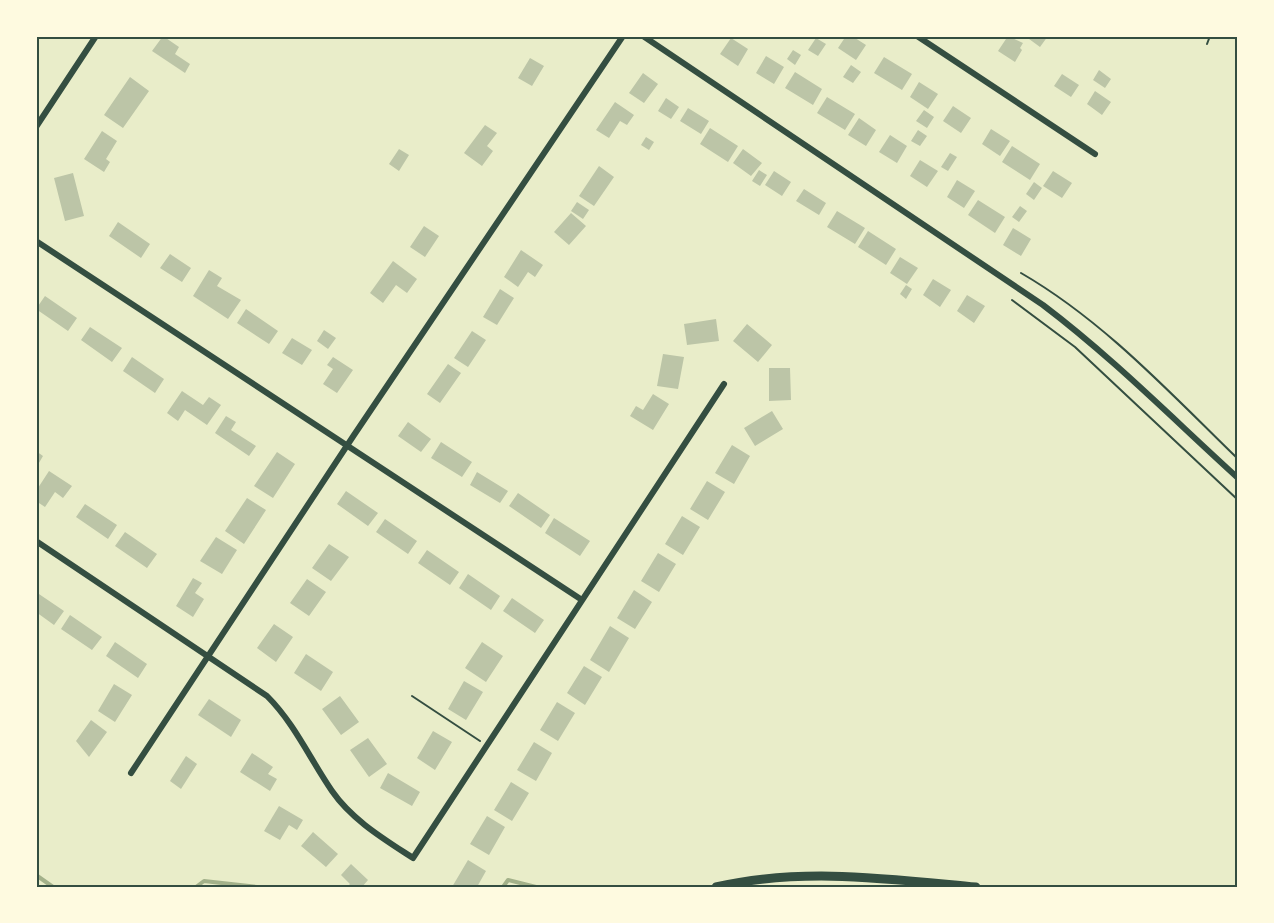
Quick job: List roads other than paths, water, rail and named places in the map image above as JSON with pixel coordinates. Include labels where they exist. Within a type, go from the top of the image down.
[{"type":"street","points":[[36,127],[96,36]]},
{"type":"street","points":[[131,773],[347,445],[623,36]]},
{"type":"street","points":[[643,36],[1051,311],[1090,340],[1238,478]]},
{"type":"street","points":[[917,36],[1095,154]]},
{"type":"street","points":[[36,241],[582,600]]},
{"type":"street","points":[[36,541],[267,696],[291,723],[342,803],[368,827],[413,858],[724,384]]},
{"type":"street","points":[[716,887],[749,881],[829,877],[976,887]]},
{"type":"waterway","points":[[36,875],[53,887]]},
{"type":"waterway","points":[[503,887],[508,880],[536,887]]},
{"type":"waterway","points":[[196,887],[204,881],[257,887]]}]
